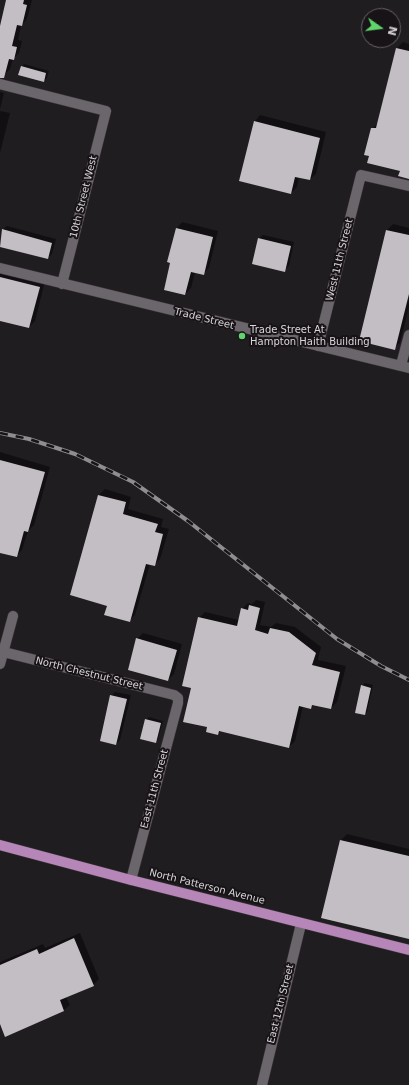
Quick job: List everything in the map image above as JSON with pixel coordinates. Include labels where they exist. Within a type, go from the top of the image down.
[{"type":"main road","name":"North Patterson Avenue","points":[[0,845],[301,924],[409,950]]},
{"type":"street","name":"10th Street West","points":[[0,84],[106,111],[62,284]]},
{"type":"street","name":"West 11th Street","points":[[318,346],[361,175],[409,186]]},
{"type":"street","name":"Trade Street","points":[[0,268],[405,367]]},
{"type":"street","points":[[405,367],[409,335]]},
{"type":"street","points":[[0,664],[2,652],[13,616]]},
{"type":"street","name":"North Chestnut Street","points":[[2,652],[174,695],[178,698]]},
{"type":"street","name":"East 11th Street","points":[[130,880],[178,703],[178,698]]},
{"type":"street","name":"East 12th Street","points":[[262,1085],[301,924]]},
{"type":"building","points":[[6,0],[24,0],[23,4],[27,5],[22,26],[17,25],[12,46],[17,47],[14,60],[9,59],[4,78],[0,78],[0,26]]},
{"type":"building","points":[[396,48],[409,51],[409,179],[398,176],[400,171],[367,163],[369,156],[364,155],[371,128],[376,128]]},
{"type":"building","points":[[21,66],[46,73],[44,82],[18,75]]},
{"type":"building","points":[[254,121],[320,138],[310,180],[295,177],[291,194],[239,181]]},
{"type":"building","points":[[176,228],[213,237],[204,275],[191,272],[185,295],[164,290],[170,263],[167,262]]},
{"type":"building","points":[[2,229],[52,243],[48,259],[0,247]]},
{"type":"building","points":[[386,230],[409,235],[409,294],[395,350],[359,341]]},
{"type":"building","points":[[258,238],[291,246],[285,272],[252,264]]},
{"type":"building","points":[[0,277],[40,287],[29,328],[0,321]]},
{"type":"building","points":[[0,460],[45,472],[28,532],[24,531],[17,557],[0,553]]},
{"type":"building","points":[[98,495],[126,502],[123,514],[158,524],[155,532],[163,534],[155,566],[146,564],[130,622],[104,615],[107,606],[70,595]]},
{"type":"building","points":[[249,605],[260,608],[255,630],[268,634],[270,628],[289,632],[316,653],[312,665],[340,672],[331,709],[312,705],[311,709],[299,706],[289,748],[219,731],[218,735],[206,732],[207,727],[183,722],[191,688],[182,686],[198,617],[237,626],[241,608],[248,610]]},
{"type":"building","points":[[136,638],[177,650],[168,681],[128,670]]},
{"type":"building","points":[[361,685],[371,688],[365,715],[355,713]]},
{"type":"building","points":[[110,695],[127,699],[116,745],[100,741]]},
{"type":"building","points":[[145,719],[161,723],[156,743],[140,739]]},
{"type":"building","points":[[340,840],[409,856],[409,939],[321,918]]},
{"type":"building","points":[[74,938],[94,986],[60,1000],[64,1011],[5,1037],[0,1024],[0,965],[37,949],[39,954]]},
{"type":"railway","points":[[0,433],[29,439],[75,454],[133,482],[188,521],[337,639],[381,666],[409,680]]},
{"type":"place","name":"Trade Street At Hampton Haith Building","points":[[242,336]]}]
